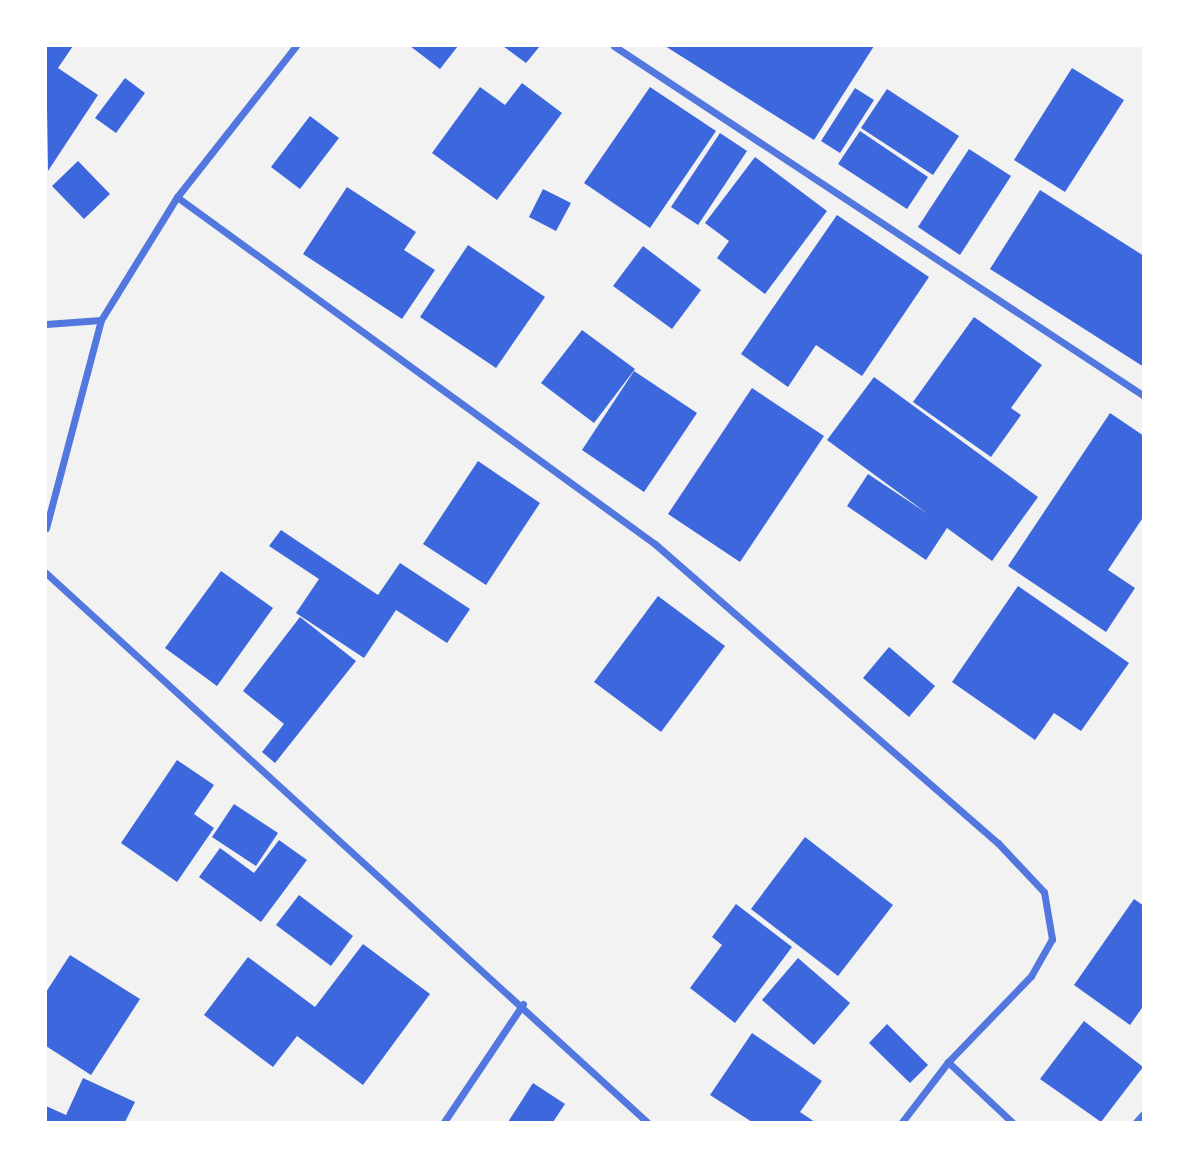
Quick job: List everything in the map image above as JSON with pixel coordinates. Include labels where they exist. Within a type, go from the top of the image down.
[{"type":"street","points":[[46,527],[100,320],[177,197],[296,46]]},
{"type":"street","points":[[614,46],[1143,397]]},
{"type":"street","points":[[177,197],[655,544],[998,842],[1044,892],[1052,939],[1031,976],[948,1062],[902,1122]]},
{"type":"street","points":[[46,324],[100,320]]},
{"type":"street","points":[[46,573],[523,1004],[648,1122]]},
{"type":"street","points":[[444,1122],[523,1004]]},
{"type":"street","points":[[948,1062],[1012,1122]]},
{"type":"street","points":[[1136,1122],[1143,1113]]},
{"type":"building","points":[[46,46],[73,46],[58,68],[98,95],[48,171]]},
{"type":"building","points":[[410,46],[458,46],[440,69]]},
{"type":"building","points":[[503,46],[540,46],[526,63]]},
{"type":"building","points":[[665,46],[874,46],[814,140]]},
{"type":"building","points":[[1072,68],[1124,100],[1065,192],[1014,160]]},
{"type":"building","points":[[125,78],[145,93],[116,133],[95,118]]},
{"type":"building","points":[[522,83],[562,113],[497,200],[432,153],[480,87],[505,105]]},
{"type":"building","points":[[650,87],[716,131],[650,228],[584,183]]},
{"type":"building","points":[[855,88],[874,100],[840,153],[821,141]]},
{"type":"building","points":[[887,89],[959,136],[933,175],[861,128]]},
{"type":"building","points":[[310,116],[339,138],[300,189],[271,167]]},
{"type":"building","points":[[860,131],[928,177],[907,209],[838,164]]},
{"type":"building","points":[[720,133],[747,151],[698,225],[671,207]]},
{"type":"building","points":[[969,149],[1011,176],[960,255],[918,227]]},
{"type":"building","points":[[755,157],[827,211],[765,294],[717,258],[729,241],[705,223]]},
{"type":"building","points":[[78,161],[110,194],[84,219],[52,186]]},
{"type":"building","points":[[347,187],[416,232],[404,250],[435,270],[402,319],[303,254]]},
{"type":"building","points":[[543,189],[571,203],[556,231],[529,217]]},
{"type":"building","points":[[1040,190],[1144,256],[1144,367],[990,269]]},
{"type":"building","points":[[837,215],[929,277],[862,376],[816,345],[788,387],[741,354]]},
{"type":"building","points":[[468,245],[545,297],[496,368],[420,317]]},
{"type":"building","points":[[643,246],[701,290],[672,329],[613,286]]},
{"type":"building","points":[[974,317],[1042,365],[1011,408],[1021,415],[991,457],[913,402]]},
{"type":"building","points":[[582,330],[635,369],[594,423],[541,383]]},
{"type":"building","points":[[634,371],[697,413],[644,492],[582,450]]},
{"type":"building","points":[[874,377],[1038,497],[992,561],[947,528],[926,560],[847,506],[868,474],[928,514],[827,440]]},
{"type":"building","points":[[752,388],[824,436],[740,562],[668,514]]},
{"type":"building","points":[[1110,413],[1144,436],[1144,516],[1108,570],[1135,588],[1106,632],[1008,566]]},
{"type":"building","points":[[478,461],[540,503],[486,585],[423,544]]},
{"type":"building","points":[[281,530],[378,595],[400,563],[470,609],[447,643],[396,610],[364,658],[296,613],[319,579],[269,546]]},
{"type":"building","points":[[221,571],[273,608],[217,686],[165,648]]},
{"type":"building","points":[[1018,586],[1129,663],[1081,731],[1054,713],[1035,740],[952,682]]},
{"type":"building","points":[[658,596],[725,646],[661,732],[594,682]]},
{"type":"building","points":[[300,617],[356,661],[275,763],[262,752],[284,724],[243,691]]},
{"type":"building","points":[[889,647],[935,686],[909,717],[863,678]]},
{"type":"building","points":[[177,760],[214,785],[194,814],[214,828],[177,882],[121,843]]},
{"type":"building","points":[[234,804],[278,833],[256,866],[212,837]]},
{"type":"building","points":[[805,837],[893,905],[838,976],[751,909]]},
{"type":"building","points":[[279,840],[307,860],[261,922],[199,877],[220,848],[254,873]]},
{"type":"building","points":[[299,895],[353,936],[331,966],[276,925]]},
{"type":"building","points":[[1134,899],[1144,906],[1144,1005],[1130,1025],[1074,985]]},
{"type":"building","points":[[736,904],[792,947],[735,1023],[690,988],[722,945],[712,937]]},
{"type":"building","points":[[363,944],[430,994],[363,1085],[297,1036],[273,1067],[204,1015],[248,957],[315,1007]]},
{"type":"building","points":[[70,955],[140,999],[91,1075],[46,1046],[46,992]]},
{"type":"building","points":[[798,958],[850,1003],[814,1045],[762,1000]]},
{"type":"building","points":[[1084,1021],[1143,1067],[1101,1122],[1040,1079]]},
{"type":"building","points":[[887,1024],[928,1065],[910,1083],[869,1043]]},
{"type":"building","points":[[752,1033],[822,1081],[800,1112],[815,1122],[752,1122],[710,1095]]},
{"type":"building","points":[[83,1078],[135,1102],[125,1122],[46,1122],[46,1106],[66,1115]]},
{"type":"building","points":[[533,1083],[565,1104],[553,1122],[508,1122]]}]
